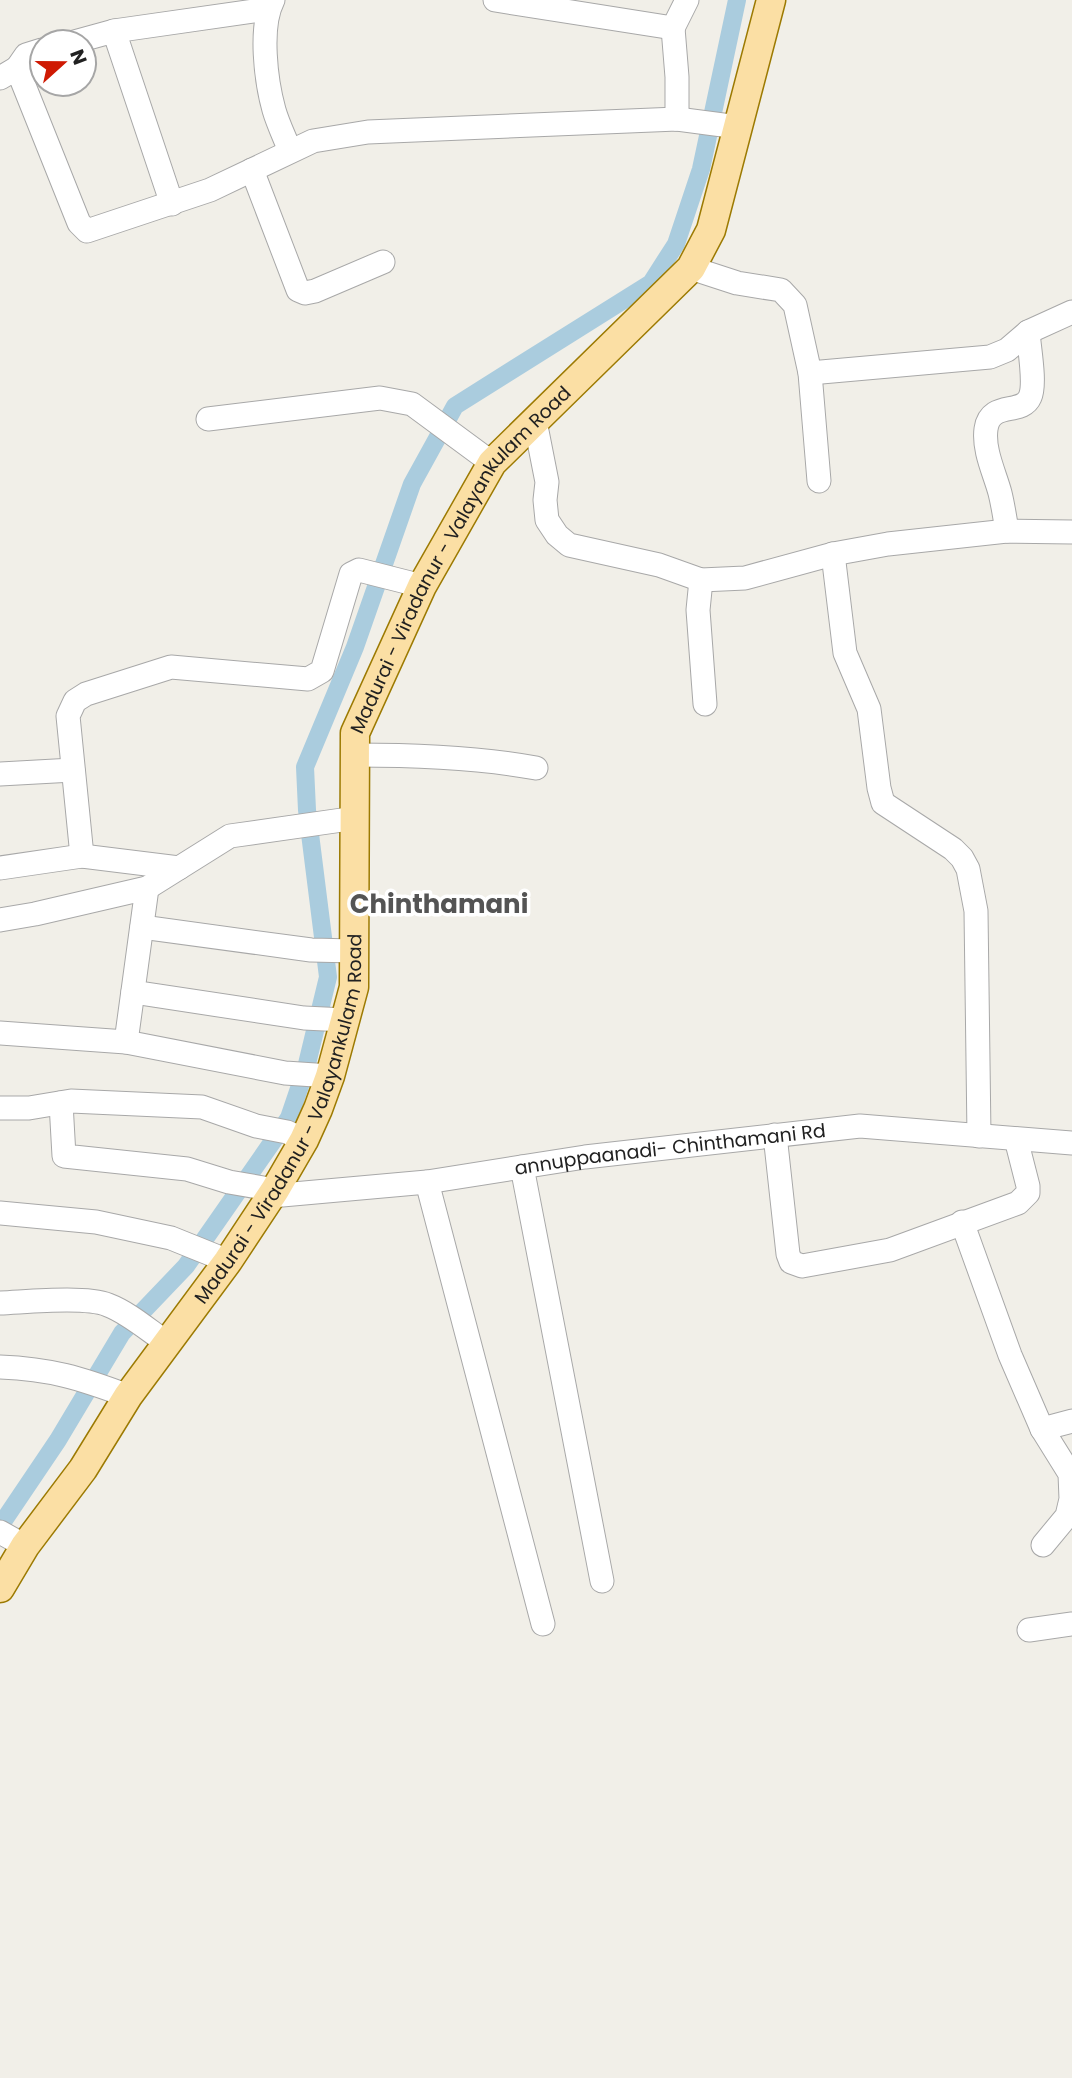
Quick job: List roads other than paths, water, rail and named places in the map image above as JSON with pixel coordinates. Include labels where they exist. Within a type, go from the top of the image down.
[{"type":"main road","name":"Madurai - Viradanur - Valayankulam Road","points":[[0,1588],[9,1537],[83,1469],[116,1391],[167,1343],[267,1191],[322,1076],[325,1019],[354,987],[345,952],[356,818],[355,733],[411,582],[484,456],[535,421],[691,268],[711,230],[707,123],[771,0]]},
{"type":"street","points":[[495,0],[673,28]]},
{"type":"street","points":[[687,0],[673,28],[677,77],[707,123]]},
{"type":"street","points":[[98,36],[270,5],[265,49],[274,110],[290,151]]},
{"type":"street","points":[[114,32],[172,204]]},
{"type":"street","points":[[28,54],[8,73],[82,228],[88,231],[210,190],[313,141],[368,132],[707,123]]},
{"type":"street","points":[[252,170],[298,290],[305,293],[315,291],[383,262]]},
{"type":"street","points":[[691,268],[737,283],[781,290],[795,305],[810,373],[819,481]]},
{"type":"street","points":[[810,373],[990,357],[1007,350],[1028,332],[1072,312]]},
{"type":"street","points":[[1007,531],[988,453],[986,429],[991,416],[999,410],[1023,406],[1030,398],[1032,388],[1028,332]]},
{"type":"street","points":[[208,419],[380,398],[412,404],[484,456]]},
{"type":"street","points":[[535,421],[547,482],[547,520],[557,535],[569,545],[659,565],[701,579],[745,578],[833,554],[888,544],[1007,531],[1072,532]]},
{"type":"street","points":[[833,554],[845,653],[869,709],[883,803],[953,849],[968,869],[976,911],[979,1136]]},
{"type":"street","points":[[82,856],[68,716],[75,701],[86,694],[171,667],[308,679],[322,671],[351,574],[359,570],[411,582]]},
{"type":"street","points":[[701,579],[698,610],[705,704]]},
{"type":"street","points":[[355,755],[500,761],[537,768]]},
{"type":"street","points":[[0,774],[73,770]]},
{"type":"street","points":[[0,920],[147,888],[230,836],[356,818]]},
{"type":"street","points":[[0,868],[82,856],[179,868]]},
{"type":"street","points":[[126,1042],[147,888]]},
{"type":"street","points":[[142,927],[311,950],[345,952]]},
{"type":"street","points":[[133,992],[325,1019]]},
{"type":"street","points":[[0,1033],[126,1042],[285,1073],[322,1076]]},
{"type":"street","points":[[0,1108],[29,1108],[61,1102],[202,1107],[295,1136]]},
{"type":"street","name":"annuppaanadi- Chinthamani Rd","points":[[61,1102],[64,1156],[187,1169],[267,1191],[427,1182],[585,1157],[860,1126],[1072,1143]]},
{"type":"street","points":[[775,1135],[788,1254],[791,1262],[803,1266],[890,1250],[1018,1203],[1024,1199],[1028,1186],[1016,1139]]},
{"type":"street","points":[[522,1167],[602,1581]]},
{"type":"street","points":[[427,1182],[543,1624]]},
{"type":"street","points":[[0,1213],[96,1222],[171,1238],[221,1259]]},
{"type":"street","points":[[962,1222],[1010,1355],[1042,1429],[1070,1474],[1071,1499],[1067,1516],[1043,1545]]},
{"type":"street","points":[[0,1303],[79,1301],[106,1304],[167,1343]]},
{"type":"street","points":[[0,1367],[40,1369],[75,1376],[116,1391]]},
{"type":"street","points":[[1042,1429],[1072,1420]]},
{"type":"street","points":[[1029,1630],[1072,1625]]},
{"type":"waterway","points":[[0,1526],[58,1440],[122,1333],[186,1266],[289,1118],[306,1068],[328,977],[307,810],[305,767],[355,647],[412,484],[455,406],[651,283],[676,244],[701,169],[737,0]]},
{"type":"district","name":"Chinthamani","points":[[439,904]]}]
